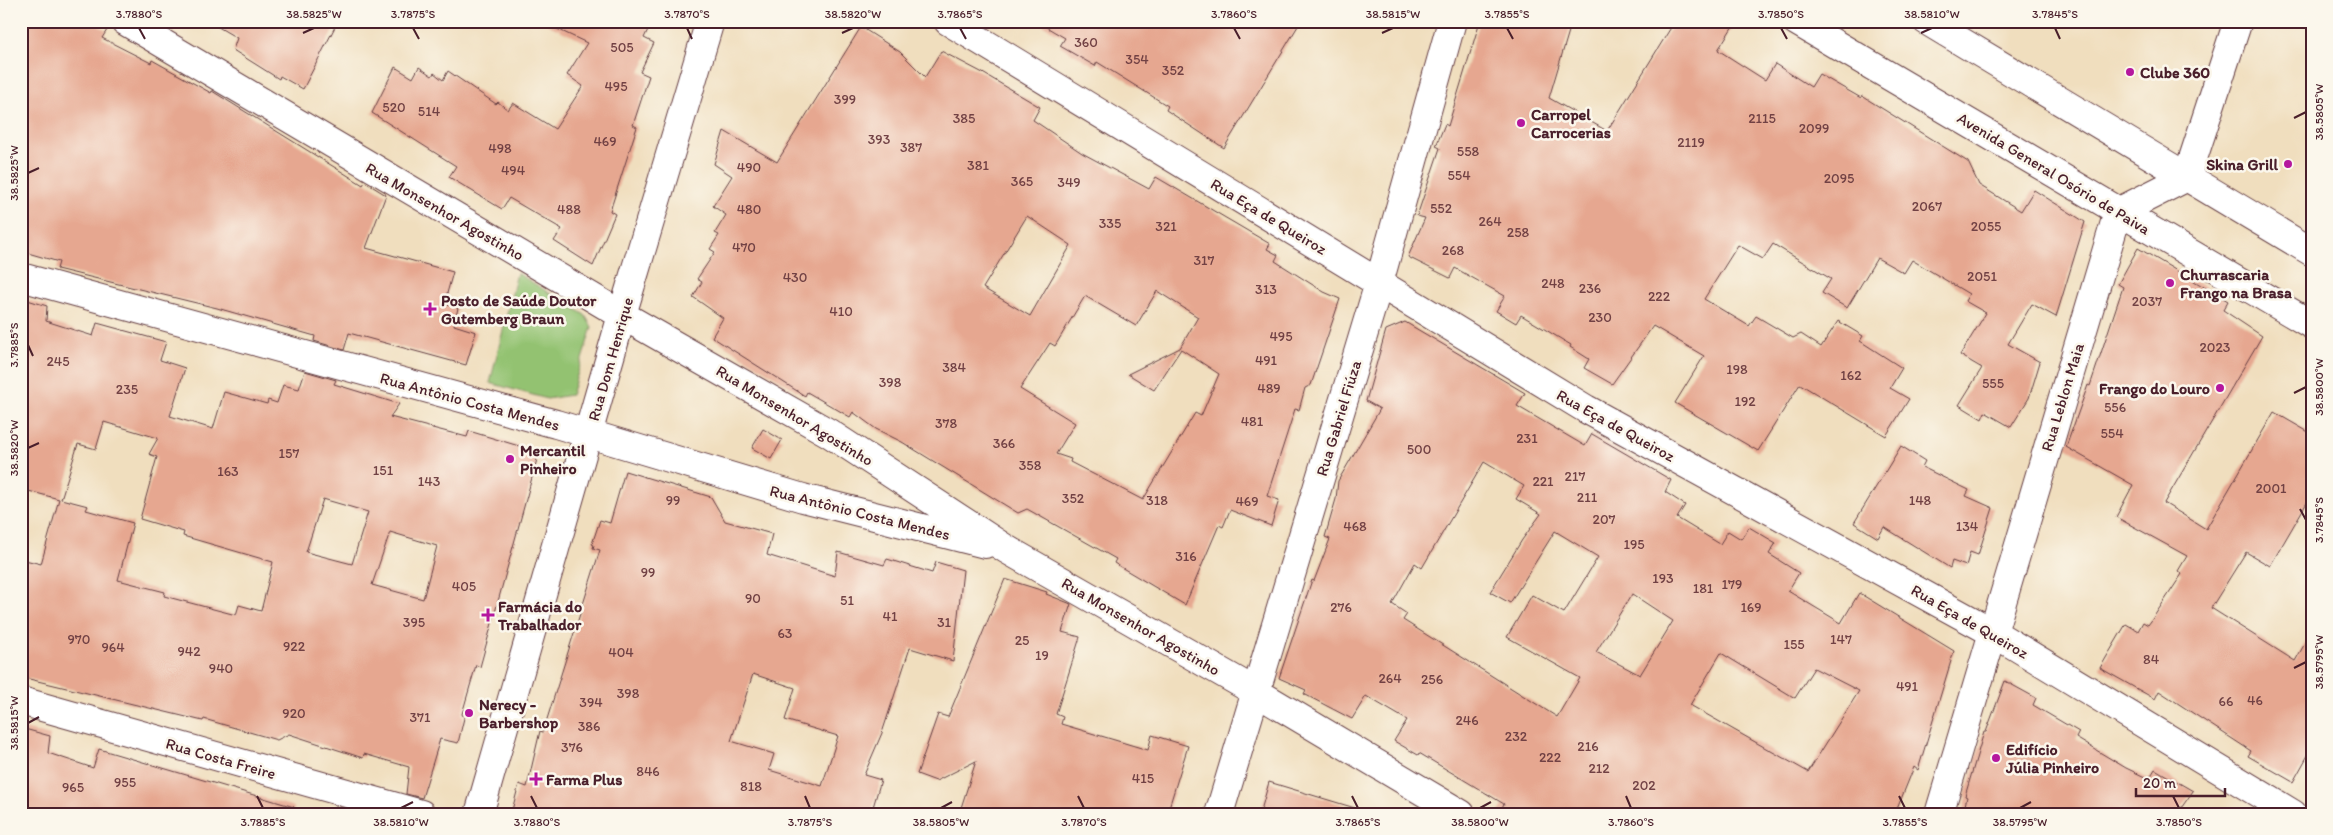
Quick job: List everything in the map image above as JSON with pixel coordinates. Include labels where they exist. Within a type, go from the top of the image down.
[{"type":"street","name":"Rua Monsenhor Agostinho","points":[[125,21],[622,315],[829,433],[1006,549],[1256,692],[1461,814]]},
{"type":"street","name":"Rua Dom Henrique","points":[[479,814],[622,315],[710,21]]},
{"type":"street","name":"Rua Eça de Queiroz","points":[[948,21],[1586,409],[1992,632],[2293,814]]},
{"type":"street","name":"Rua Gabriel Fiúza","points":[[1219,814],[1379,283],[1452,21]]},
{"type":"street","name":"Avenida General Osório de Paiva","points":[[1796,21],[2312,325]]},
{"type":"street","points":[[1927,21],[2312,252]]},
{"type":"street","points":[[2118,212],[2186,177],[2238,21]]},
{"type":"street","name":"Rua Leblon Maia","points":[[1939,814],[2118,212]]},
{"type":"street","name":"Rua Antônio Costa Mendes","points":[[21,277],[589,434],[803,498],[1006,549]]},
{"type":"street","name":"Rua Costa Freire","points":[[21,701],[421,814]]},
{"type":"green space","points":[[517,273],[585,315],[592,327],[571,395],[547,399],[490,383]]},
{"type":"building","points":[[21,21],[87,21],[107,30],[102,38],[151,63],[152,60],[211,93],[212,91],[363,185],[365,182],[386,195],[366,248],[453,272],[444,304],[458,308],[454,325],[476,332],[466,365],[349,333],[344,350],[314,341],[315,336],[217,308],[57,269],[59,262],[21,251]]},
{"type":"building","points":[[208,21],[338,21],[303,89],[280,76],[279,79],[233,50],[237,38]]},
{"type":"building","points":[[540,21],[652,21],[644,38],[654,43],[640,72],[649,76],[633,125],[637,127],[610,211],[615,214],[593,266],[554,241],[562,229],[509,198],[502,209],[449,177],[456,166],[372,113],[395,67],[413,78],[419,67],[432,76],[434,73],[443,80],[448,71],[496,104],[498,102],[508,110],[513,103],[555,129],[583,86],[567,75],[587,43]]},
{"type":"building","points":[[1036,21],[1301,21],[1224,148],[1166,110],[1168,106],[1097,62],[1095,66],[1060,46],[1065,38]]},
{"type":"building","points":[[1480,21],[1572,21],[1549,98],[1607,131],[1675,21],[1736,21],[1718,50],[1765,80],[1775,64],[1811,87],[1819,74],[1861,98],[1862,96],[1968,162],[1979,185],[2021,211],[2034,190],[2085,222],[2056,317],[2032,304],[2008,344],[2040,362],[2029,398],[2011,427],[1985,412],[1982,419],[1959,405],[1982,368],[1960,355],[1986,313],[1965,301],[1969,294],[1912,260],[1904,273],[1877,258],[1847,308],[1822,293],[1831,279],[1773,244],[1763,259],[1738,245],[1704,299],[1749,326],[1756,316],[1793,338],[1801,334],[1821,347],[1838,321],[1863,336],[1860,341],[1902,368],[1890,388],[1909,399],[1886,436],[1800,384],[1758,451],[1675,403],[1704,356],[1653,326],[1612,384],[1584,368],[1589,359],[1570,347],[1571,345],[1521,315],[1516,323],[1496,311],[1505,296],[1455,268],[1450,278],[1408,257],[1425,218],[1417,216],[1440,148],[1436,146],[1445,124],[1448,126]]},
{"type":"building","points":[[861,27],[900,52],[925,77],[941,51],[981,72],[1040,107],[1033,120],[1082,153],[1149,189],[1156,177],[1270,244],[1267,249],[1278,255],[1275,261],[1324,292],[1340,299],[1311,385],[1305,388],[1299,410],[1295,409],[1267,496],[1279,500],[1271,526],[1230,510],[1223,527],[1219,525],[1185,605],[1114,563],[1116,559],[1027,509],[1018,513],[902,442],[876,429],[853,412],[850,417],[807,392],[805,396],[712,337],[723,318],[693,297],[702,282],[697,279],[715,252],[710,249],[719,235],[715,233],[726,215],[713,206],[732,176],[714,164],[724,131],[777,162]],"holes":[[[1027,216],[1071,245],[1030,316],[983,288]],[[1157,291],[1198,317],[1180,348],[1128,374],[1154,390],[1181,349],[1219,374],[1201,416],[1195,413],[1143,500],[1070,462],[1071,459],[1056,454],[1075,423],[1020,389],[1050,343],[1055,346],[1085,296],[1136,326]]]},
{"type":"building","points":[[2138,248],[2228,301],[2223,310],[2262,336],[2164,503],[2206,529],[2274,412],[2312,434],[2312,494],[2270,566],[2246,552],[2211,608],[2295,661],[2312,631],[2312,748],[2293,782],[2248,756],[2251,751],[2159,691],[2155,699],[2100,668],[2126,624],[2138,631],[2143,622],[2148,625],[2182,574],[2178,571],[2187,556],[2116,517],[2133,485],[2066,447],[2088,385],[2090,386],[2123,287],[2118,284]]},
{"type":"building","points":[[21,298],[47,306],[46,321],[93,336],[97,323],[166,342],[160,360],[185,368],[170,416],[213,429],[224,392],[267,404],[268,400],[277,403],[283,385],[299,389],[305,371],[336,380],[334,384],[399,404],[390,417],[467,437],[469,431],[539,452],[480,667],[476,665],[462,714],[464,718],[458,743],[440,739],[422,798],[406,794],[409,767],[364,754],[363,758],[289,734],[277,740],[204,719],[203,721],[21,677],[21,559],[41,564],[59,499],[21,489]],"holes":[[[104,422],[158,438],[149,454],[157,457],[140,519],[184,532],[183,536],[273,562],[261,611],[239,605],[236,615],[164,596],[165,592],[118,580],[133,523],[86,510],[88,506],[61,499],[78,444],[96,449]],[[323,499],[368,512],[352,564],[306,552]],[[390,532],[437,546],[423,599],[372,585]]]},
{"type":"building","points":[[1405,322],[1525,393],[1517,406],[1585,446],[1592,434],[1671,480],[1665,492],[1685,505],[1677,518],[1720,544],[1728,531],[1741,539],[1749,527],[1776,543],[1769,554],[1799,573],[1788,591],[1841,623],[1859,593],[1954,651],[1918,770],[1914,767],[1895,814],[1498,814],[1504,804],[1419,753],[1418,755],[1394,741],[1407,720],[1366,696],[1352,719],[1304,694],[1306,690],[1279,678],[1312,580],[1314,581],[1330,539],[1325,537],[1336,499],[1338,481],[1380,409],[1366,401],[1386,330]],"holes":[[[1484,462],[1524,486],[1516,499],[1541,514],[1522,540],[1490,592],[1510,603],[1555,531],[1598,557],[1564,613],[1532,595],[1507,637],[1580,678],[1557,717],[1403,620],[1407,614],[1392,604],[1415,563],[1422,568]],[[1632,594],[1673,621],[1640,675],[1596,652]],[[1721,653],[1795,698],[1814,668],[1859,691],[1808,772],[1690,705]]]},
{"type":"building","points":[[763,429],[782,440],[771,459],[752,448]]},
{"type":"building","points":[[1901,446],[1925,461],[1922,467],[1969,490],[1966,496],[1993,508],[1978,555],[1970,552],[1966,566],[1952,561],[1950,568],[1884,527],[1878,538],[1854,523]]},
{"type":"building","points":[[625,471],[711,497],[725,521],[772,534],[767,555],[835,576],[838,552],[884,565],[887,559],[932,573],[936,562],[963,570],[953,661],[910,648],[882,733],[864,775],[881,780],[871,814],[511,814],[519,784],[527,787],[540,731],[543,732],[600,550],[593,548],[594,545],[592,544],[600,520],[610,523]],"holes":[[[753,674],[795,688],[785,720],[838,736],[822,786],[769,770],[774,754],[731,741]]]},
{"type":"building","points":[[1005,579],[1047,592],[1046,594],[1071,604],[1062,632],[1080,637],[1056,714],[1063,717],[1061,724],[1148,750],[1152,735],[1188,746],[1167,814],[959,814],[976,761],[936,781],[917,774],[938,714],[948,717]]},
{"type":"building","points":[[2005,681],[2036,698],[2033,705],[2079,732],[2076,738],[2126,768],[2149,779],[2155,769],[2193,791],[2177,814],[1963,814],[1967,797],[1965,796],[1984,732],[1986,732]]},
{"type":"building","points":[[21,728],[50,736],[48,753],[93,768],[99,749],[294,807],[293,814],[21,814]]},
{"type":"building","points":[[1269,782],[1355,808],[1354,814],[1260,814]]},
{"type":"place","name":"Clube 360","points":[[2130,72]]},
{"type":"place","name":"Carropel Carrocerias","points":[[1521,123]]},
{"type":"place","name":"Skina Grill","points":[[2288,164]]},
{"type":"place","name":"Churrascaria Frango na Brasa","points":[[2170,283]]},
{"type":"place","name":"Posto de Saúde Doutor Gutemberg Braun","points":[[430,309]]},
{"type":"place","name":"Frango do Louro","points":[[2220,388]]},
{"type":"place","name":"Mercantil Pinheiro","points":[[510,459]]},
{"type":"place","name":"Farmácia do Trabalhador","points":[[488,615]]},
{"type":"place","name":"Nerecy - Barbershop","points":[[469,713]]},
{"type":"place","name":"Edifício Júlia Pinheiro","points":[[1996,758]]},
{"type":"place","name":"Farma Plus","points":[[536,779]]}]
